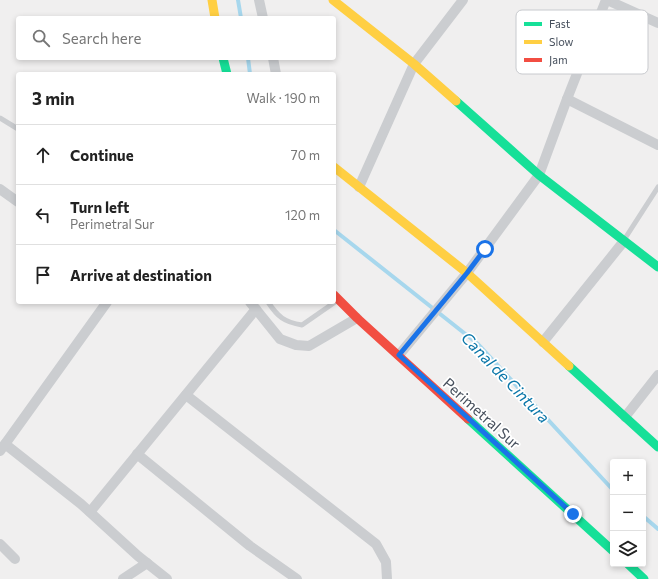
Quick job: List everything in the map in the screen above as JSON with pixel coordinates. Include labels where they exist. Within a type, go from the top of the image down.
[{"type":"street","points":[[212,0],[215,16]]},
{"type":"street","points":[[259,0],[263,16]]},
{"type":"street","points":[[333,0],[414,64],[539,175],[658,268]]},
{"type":"street","points":[[359,187],[414,64],[463,0]]},
{"type":"street","points":[[603,10],[607,0],[629,10]]},
{"type":"street","points":[[648,18],[658,23]]},
{"type":"street","points":[[224,60],[227,72]]},
{"type":"street","points":[[273,60],[276,72]]},
{"type":"street","points":[[399,355],[467,273],[539,175],[577,74]]},
{"type":"street","points":[[567,99],[658,145]]},
{"type":"street","points":[[336,169],[467,273],[658,447]]},
{"type":"street","points":[[0,189],[16,201]]},
{"type":"street","points":[[542,342],[624,241]]},
{"type":"street","name":"Perimetral Sur","points":[[336,297],[357,318],[610,548]]},
{"type":"street","points":[[105,304],[2,448],[90,512],[167,579]]},
{"type":"street","points":[[90,512],[186,395],[253,306],[280,339],[296,345],[309,346],[357,318]]},
{"type":"street","points":[[625,417],[658,375]]},
{"type":"street","points":[[186,395],[376,544],[386,562],[387,579]]},
{"type":"street","points":[[137,454],[250,546],[297,579]]},
{"type":"street","points":[[0,544],[14,559]]},
{"type":"street","points":[[123,579],[147,563]]},
{"type":"street","points":[[631,567],[644,579]]},
{"type":"lane","points":[[0,118],[16,128]]},
{"type":"lane","points":[[624,241],[658,187]]},
{"type":"lane","points":[[269,304],[275,312],[289,323],[302,325],[328,304]]},
{"type":"waterway","name":"Canal de Cintura","points":[[238,0],[241,16]]},
{"type":"waterway","name":"Canal de Cintura","points":[[248,60],[250,72]]},
{"type":"waterway","name":"Canal de Cintura","points":[[336,232],[478,344],[610,487]]},
{"type":"waterway","name":"Canal de Cintura","points":[[646,519],[658,529]]},
{"type":"traffic: fast","points":[[224,60],[226,72]]},
{"type":"traffic: fast","points":[[456,101],[539,175],[658,267]]},
{"type":"traffic: fast","points":[[569,366],[658,447]]},
{"type":"traffic: fast","points":[[468,419],[610,548]]},
{"type":"traffic: fast","points":[[631,567],[644,579]]},
{"type":"traffic: slow","points":[[212,0],[215,16]]},
{"type":"traffic: slow","points":[[333,0],[414,64],[456,101]]},
{"type":"traffic: slow","points":[[336,169],[467,273],[569,366]]},
{"type":"traffic: jam","points":[[336,297],[468,419]]},
{"type":"route","points":[[485,249],[399,355],[573,514]]}]
